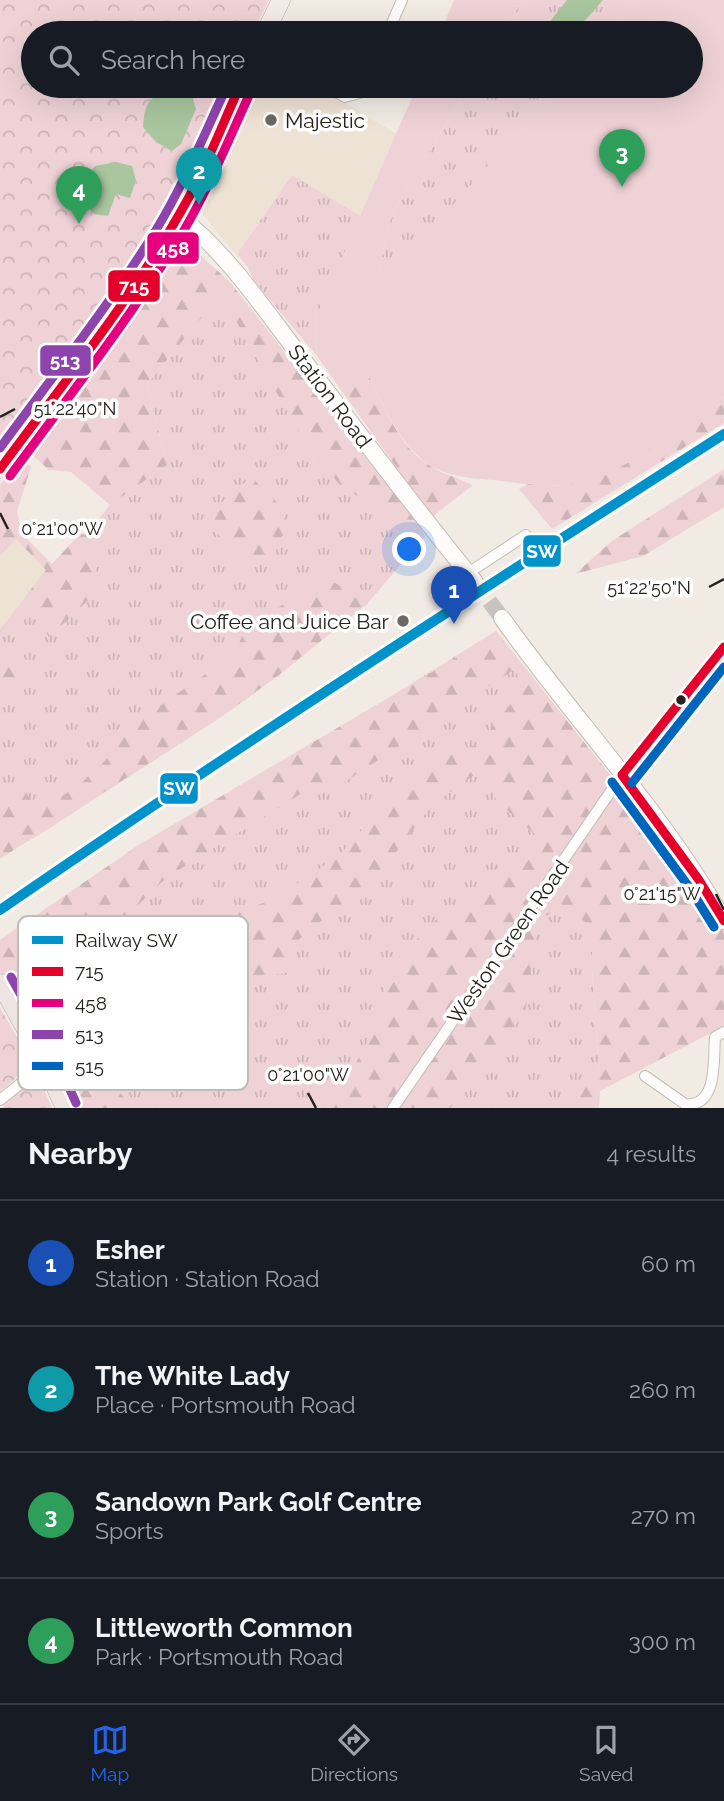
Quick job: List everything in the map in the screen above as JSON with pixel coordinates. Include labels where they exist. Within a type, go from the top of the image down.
[{"type":"highway","points":[[0,983],[18,1015]]},
{"type":"highway","points":[[57,1090],[65,1108]]},
{"type":"main road","points":[[271,21],[281,0]]},
{"type":"main road","points":[[0,469],[115,312],[179,216],[234,98]]},
{"type":"main road","name":"Station Road","points":[[179,216],[199,232],[237,275],[471,577]]},
{"type":"main road","points":[[502,618],[699,880],[724,921]]},
{"type":"street","points":[[393,21],[402,0]]},
{"type":"street","points":[[471,577],[526,535]]},
{"type":"street","name":"Weston Green Road","points":[[393,1108],[622,775],[724,647]]},
{"type":"street","points":[[645,1076],[685,1104],[698,1102],[712,1085],[715,1037],[724,1032]]},
{"type":"street","points":[[0,1100],[18,1086]]},
{"type":"shaded area","points":[[567,0],[603,0],[585,21],[550,21]]},
{"type":"shaded area","points":[[193,98],[196,109],[181,144],[172,151],[156,142],[143,127],[150,100]]},
{"type":"shaded area","points":[[246,98],[337,98],[397,134],[361,216],[292,175],[237,254],[199,210],[198,203]]},
{"type":"shaded area","points":[[116,162],[132,166],[136,180],[130,198],[116,194],[108,216],[94,214],[81,200],[78,189],[95,166]]},
{"type":"shaded area","points":[[16,539],[47,570],[0,629],[0,556]]},
{"type":"green space","points":[[0,0],[269,0],[259,21],[21,21],[21,98],[221,98],[200,134],[184,179],[138,258],[0,448]]},
{"type":"green space","points":[[454,0],[523,0],[510,21],[445,21]]},
{"type":"green space","points":[[523,0],[636,0],[618,21],[510,21]]},
{"type":"green space","points":[[636,0],[724,0],[724,397],[635,458],[599,478],[583,483],[538,485],[444,472],[426,463],[401,436],[364,365],[341,390],[317,356],[315,319],[412,98],[462,98],[404,192],[390,221],[378,274],[385,280],[549,98],[703,98],[703,21],[618,21]]},
{"type":"green space","points":[[462,98],[549,98],[385,281],[378,274],[390,221],[404,192]]},
{"type":"green space","points":[[292,175],[361,216],[315,319],[317,356],[254,281],[248,267],[237,254]]},
{"type":"green space","points":[[189,245],[230,282],[419,525],[425,537],[414,549],[399,523],[339,484],[305,443],[221,294],[147,384],[167,465],[110,505],[71,472],[49,470],[27,450],[164,264],[178,248]]},
{"type":"green space","points":[[221,293],[399,523],[414,549],[367,604],[279,675],[221,717],[39,835],[0,856],[0,629],[47,570],[81,533],[85,535],[110,505],[167,465],[147,384]]},
{"type":"green space","points":[[364,364],[387,414],[410,449],[431,467],[473,485],[432,517],[341,390]]},
{"type":"green space","points":[[724,397],[724,423],[552,529],[519,489],[530,483],[557,486],[611,471]]},
{"type":"green space","points":[[20,458],[31,467],[17,511],[21,533],[52,564],[81,533],[84,535],[91,528],[99,590],[49,637],[24,598],[46,570],[16,539],[0,556],[0,485]]},
{"type":"green space","points":[[724,469],[724,507],[643,556],[575,574],[612,541]]},
{"type":"green space","points":[[253,479],[283,508],[284,534],[264,559],[236,558],[214,529],[214,511],[235,488]]},
{"type":"green space","points":[[323,576],[368,602],[279,675],[221,717],[0,859],[0,780],[24,788],[34,808],[59,798],[79,785],[105,761],[128,728],[233,655],[245,631]]},
{"type":"green space","points":[[496,631],[613,779],[592,837],[592,970],[599,1108],[71,1108],[63,1090],[248,1090],[248,916],[39,916]]},
{"type":"green space","points":[[496,631],[613,779],[724,928],[724,1026],[600,1091],[599,1108],[575,1108],[576,1090],[599,1071],[592,928],[569,908],[538,918],[525,1013],[450,1108],[326,1108],[342,1089],[379,1020],[387,969],[442,914],[532,858],[535,834],[496,801],[485,767],[431,806],[381,872],[292,945],[291,972],[251,979],[248,974],[248,916],[228,916],[274,899],[340,855],[401,785],[448,755],[478,744],[523,689],[515,669],[339,786],[307,790],[166,878],[127,916],[35,916],[140,844],[451,661]]},
{"type":"green space","points":[[0,661],[28,677],[0,708]]},
{"type":"green space","points":[[18,928],[18,1002],[0,971],[0,940]]},
{"type":"green space","points":[[18,929],[18,1002],[0,971],[0,940]]},
{"type":"green space","points":[[0,1008],[18,1039],[18,1076],[0,1092]]},
{"type":"green space","points":[[20,1090],[44,1090],[52,1108],[3,1108],[4,1103]]},
{"type":"green space","points":[[63,1090],[118,1090],[133,1108],[71,1108]]},
{"type":"tunnel","points":[[475,582],[502,618]]},
{"type":"rail line","name":"SW","points":[[0,910],[270,728],[724,434]]},
{"type":"transit line","name":"513","points":[[0,448],[100,313],[156,230],[185,177],[221,98]]},
{"type":"transit line","name":"715","points":[[0,469],[146,268],[189,197],[235,98]]},
{"type":"transit line","name":"458","points":[[10,476],[116,333],[175,245],[206,188],[248,98]]},
{"type":"transit line","name":"715","points":[[622,775],[724,647]]},
{"type":"transit line","name":"515","points":[[632,783],[724,667]]},
{"type":"transit line","name":"715","points":[[622,775],[699,880],[724,921]]},
{"type":"transit line","name":"515","points":[[612,782],[689,887],[714,927]]},
{"type":"transit line","name":"513","points":[[11,977],[18,990]]},
{"type":"transit line","name":"513","points":[[70,1090],[76,1103]]},
{"type":"place","name":"Majestic","points":[[271,120]]},
{"type":"place","name":"Sandown Park Golf Centre","points":[[622,187]]},
{"type":"place","name":"The White Lady","points":[[199,205]]},
{"type":"place","name":"Littleworth Common","points":[[79,224]]},
{"type":"place","name":"Coffee and Juice Bar","points":[[403,621]]},
{"type":"place","name":"Esher","points":[[454,624]]}]
